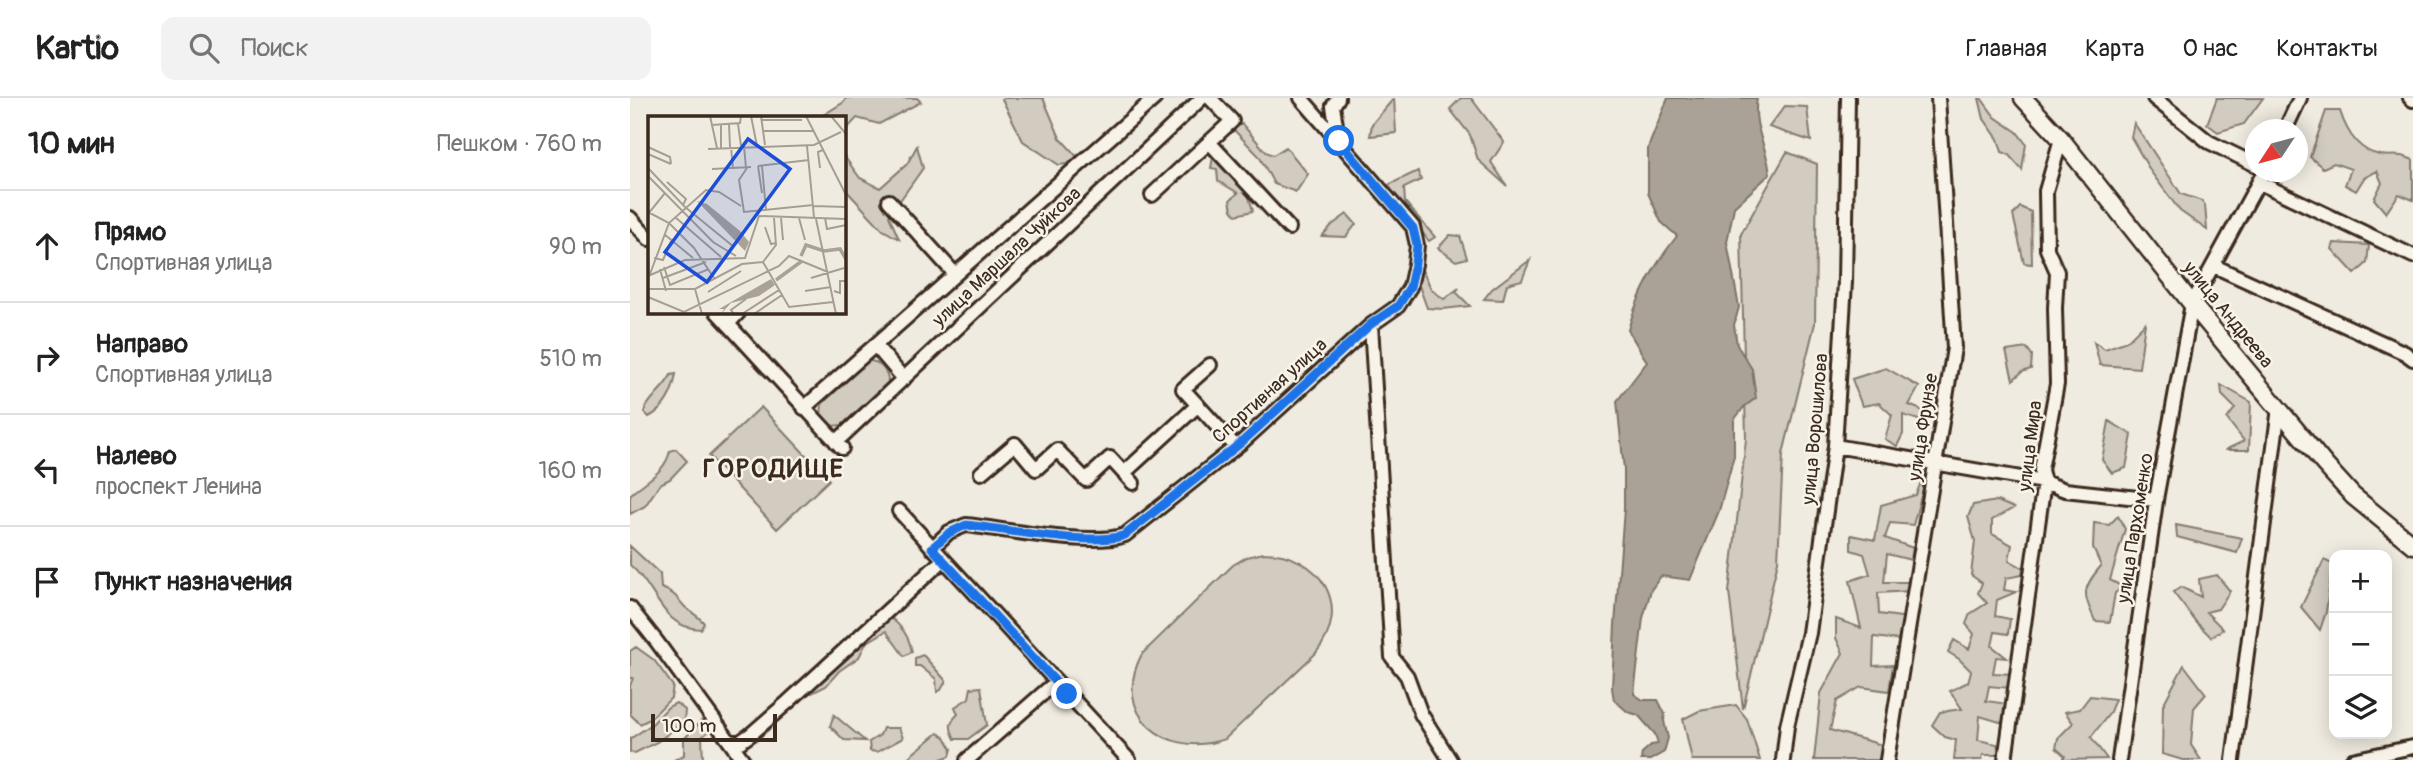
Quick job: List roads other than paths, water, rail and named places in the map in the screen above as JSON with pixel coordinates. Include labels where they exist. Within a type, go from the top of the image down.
[{"type":"main road","name":"улица Андреева","points":[[2023,98],[2061,139],[2192,304],[2353,496],[2413,545]]},
{"type":"street","name":"улица Маршала Чуйкова","points":[[1155,98],[804,408],[839,445],[904,379],[1202,98]]},
{"type":"street","points":[[1152,195],[1232,121],[1210,98]]},
{"type":"street","name":"Спортивная улица","points":[[932,548],[949,533],[966,525],[1089,539],[1112,540],[1125,535],[1236,447],[1371,324],[1398,306],[1410,287],[1417,245],[1413,228],[1301,98]]},
{"type":"street","points":[[1338,98],[1333,106],[1339,141]]},
{"type":"street","name":"улица Ворошилова","points":[[1783,760],[1787,726],[1809,633],[1835,446],[1844,282],[1848,98]]},
{"type":"street","name":"улица Фрунзе","points":[[1887,760],[1954,348],[1938,98]]},
{"type":"street","points":[[2154,98],[2209,142],[2245,160]]},
{"type":"street","points":[[2290,119],[2300,98]]},
{"type":"street","name":"улица Мира","points":[[2005,760],[2044,482],[2041,470],[2057,384],[2057,272],[2047,249],[2046,191],[2061,139]]},
{"type":"street","points":[[1209,142],[1289,228]]},
{"type":"street","name":"улица Пархоменко","points":[[2119,760],[2156,500],[2192,304],[2259,182]]},
{"type":"street","points":[[2272,182],[2413,256]]},
{"type":"street","points":[[889,201],[955,274]]},
{"type":"street","points":[[630,218],[648,238]]},
{"type":"street","points":[[2214,266],[2413,359]]},
{"type":"street","points":[[718,313],[804,408]]},
{"type":"street","points":[[728,324],[738,313]]},
{"type":"street","points":[[1371,324],[1392,657],[1407,676],[1421,714],[1450,760]]},
{"type":"street","points":[[875,345],[904,379]]},
{"type":"street","points":[[1210,365],[1183,389],[1236,447]]},
{"type":"street","points":[[981,473],[1015,444],[1036,468],[1057,450],[1086,480],[1110,458],[1128,478],[1198,405]]},
{"type":"street","points":[[2233,760],[2279,408]]},
{"type":"street","points":[[1835,446],[2044,482],[2065,490],[2156,500]]},
{"type":"street","points":[[899,511],[1129,760]]},
{"type":"street","points":[[732,742],[740,742],[750,735],[943,560]]},
{"type":"street","points":[[630,610],[743,760]]},
{"type":"street","points":[[967,760],[1056,682]]},
{"type":"street","points":[[2352,760],[2413,747]]},
{"type":"district","name":"ГОРОДИЩЕ","points":[[774,468]]}]
